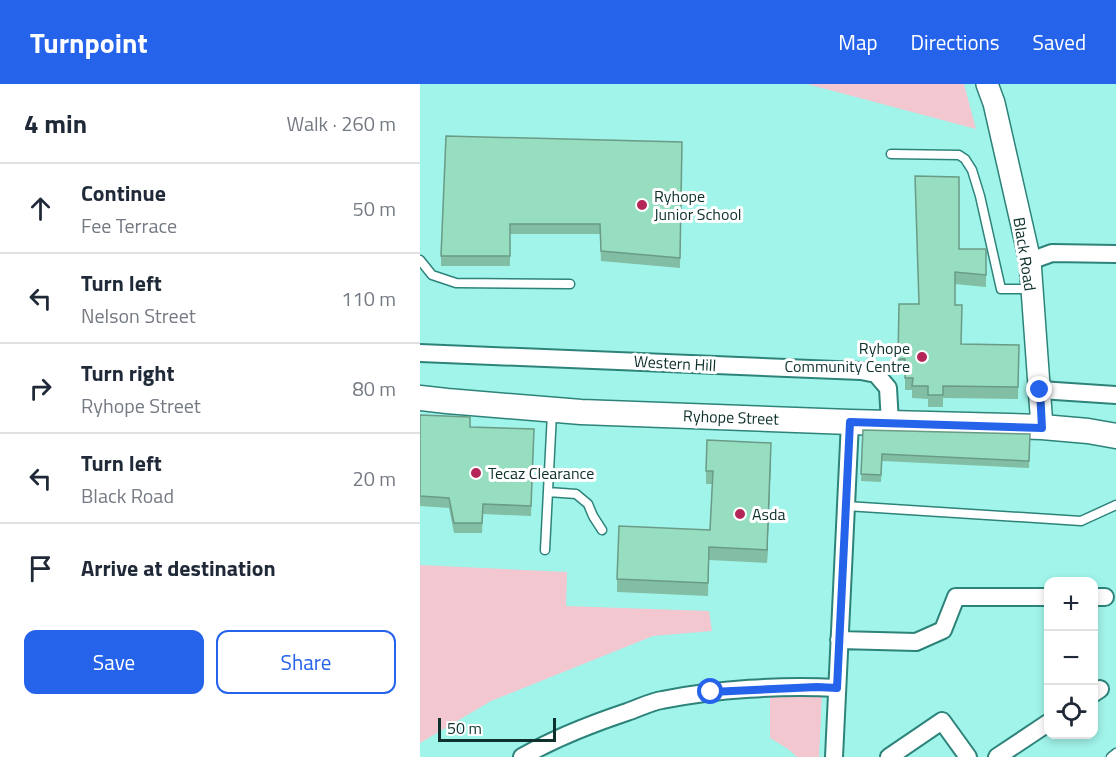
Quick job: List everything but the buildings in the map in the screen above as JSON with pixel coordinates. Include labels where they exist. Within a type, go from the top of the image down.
[{"type":"main road","name":"Ryhope Street","points":[[420,398],[553,411],[1042,428],[1088,431],[1116,436]]},
{"type":"street","name":"Black Road","points":[[987,84],[994,103],[1030,261],[1042,428]]},
{"type":"street","points":[[1030,261],[1052,253],[1116,254]]},
{"type":"street","name":"Western Hill","points":[[420,352],[861,371],[876,374],[888,388],[890,423]]},
{"type":"street","points":[[1040,390],[1116,395]]},
{"type":"street","points":[[834,757],[850,422]]},
{"type":"street","points":[[839,640],[916,642],[943,630],[956,597],[1044,597]]},
{"type":"street","points":[[522,757],[540,752],[605,719],[660,700],[711,692],[796,687],[837,688]]},
{"type":"street","points":[[889,757],[942,721],[968,757]]},
{"type":"street","points":[[997,757],[1044,726]]},
{"type":"lane","points":[[891,154],[959,155],[965,159],[972,170],[980,196],[1001,289],[1032,289]]},
{"type":"lane","points":[[420,260],[432,275],[456,283],[570,284]]},
{"type":"lane","points":[[545,550],[553,411]]},
{"type":"lane","points":[[548,492],[576,494],[588,504],[602,530]]},
{"type":"lane","points":[[846,506],[1080,521],[1116,505]]},
{"type":"lane","points":[[1111,757],[1116,753]]},
{"type":"shaded area","points":[[807,84],[964,84],[976,129]]},
{"type":"shaded area","points":[[420,565],[567,572],[566,606],[709,611],[712,631],[653,636],[491,701],[420,743]]},
{"type":"shaded area","points":[[770,694],[822,694],[819,757],[797,757],[770,738]]},
{"type":"place","name":"Ryhope Junior School","points":[[642,205]]},
{"type":"place","name":"Ryhope Community Centre","points":[[922,357]]},
{"type":"place","name":"Tecaz Clearance","points":[[476,473]]},
{"type":"place","name":"Asda","points":[[740,514]]},
{"type":"route","points":[[711,692],[837,688],[850,422],[1042,428],[1040,390]]}]
